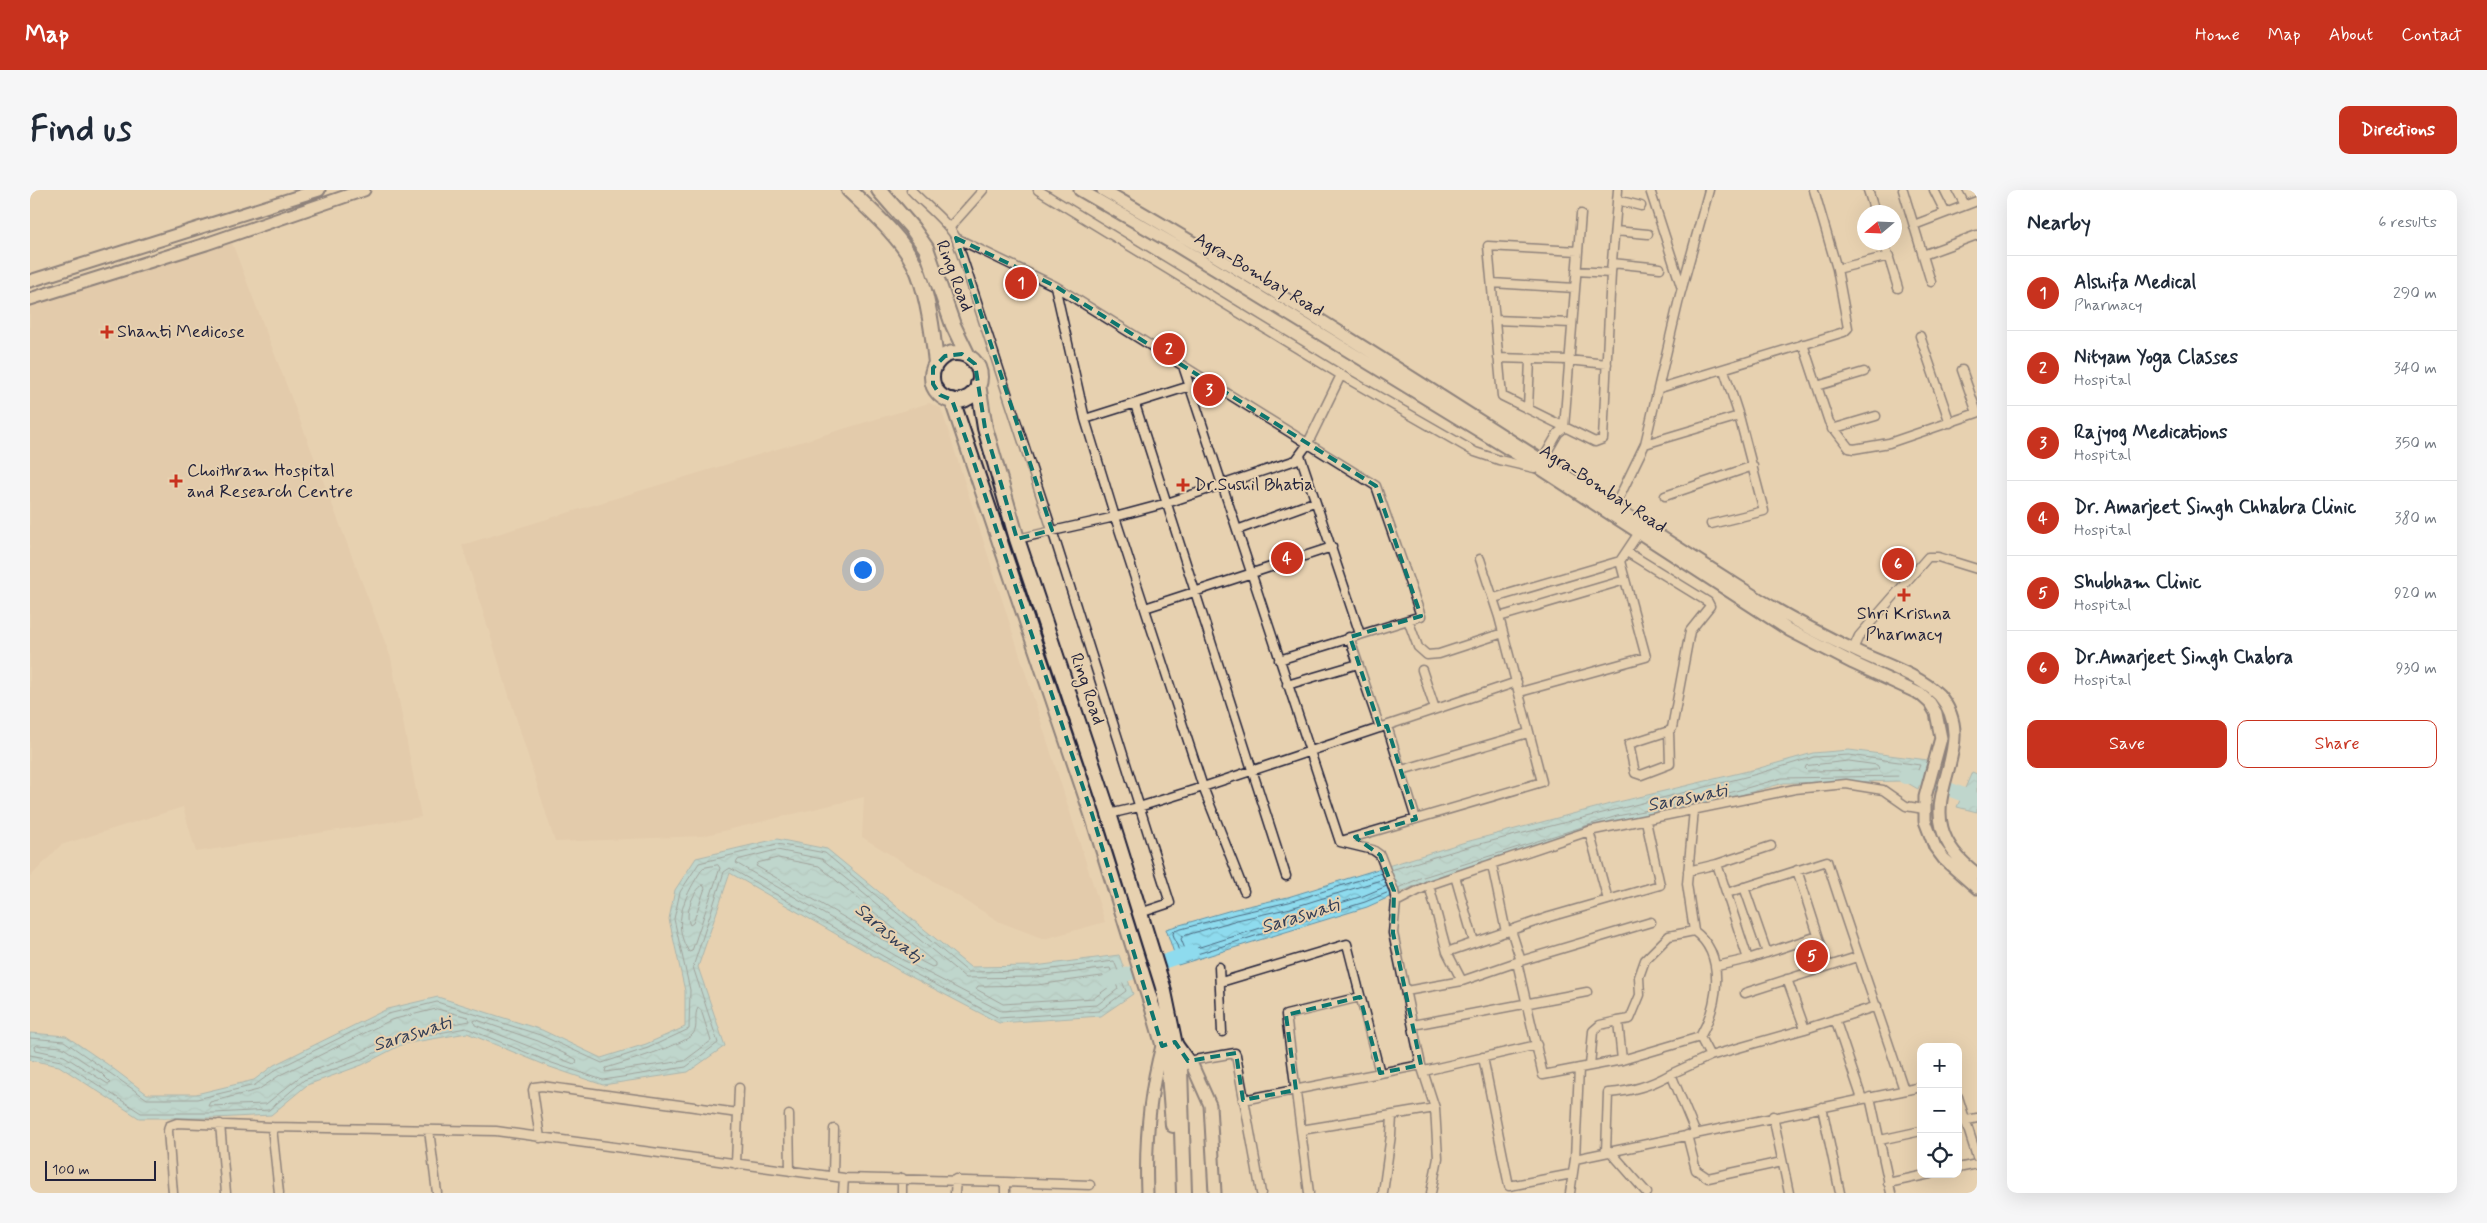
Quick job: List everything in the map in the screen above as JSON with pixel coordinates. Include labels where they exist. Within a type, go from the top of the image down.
[{"type":"highway","points":[[848,190],[880,220],[915,266],[933,336],[936,363],[932,373],[933,384],[940,395],[952,400],[965,399],[976,390],[978,368],[968,356],[950,354],[936,363]]},
{"type":"highway","name":"Ring Road","points":[[879,190],[912,228],[926,248],[953,325],[968,356]]},
{"type":"highway","name":"Ring Road","points":[[978,384],[985,428],[1017,540],[1109,814],[1163,987],[1168,1044]]},
{"type":"highway","points":[[952,400],[1092,814],[1153,1009],[1180,1070],[1184,1193]]},
{"type":"highway","points":[[1168,1044],[1174,1193]]},
{"type":"main road","points":[[30,281],[319,190]]},
{"type":"main road","points":[[30,299],[206,244],[364,190]]},
{"type":"main road","name":"Agra-Bombay Road","points":[[1080,190],[1186,251],[1541,465],[1616,506],[1835,647],[1909,688],[1925,699],[1936,713],[1941,738],[1924,803]]},
{"type":"main road","name":"Agra-Bombay Road","points":[[1103,190],[1414,377],[1638,534],[1790,630],[1835,647],[1852,649],[1921,682],[1941,696],[1952,709],[1958,721],[1959,732],[1956,759],[1942,804],[1942,830],[1950,847],[1960,861],[1977,874]]},
{"type":"main road","points":[[1924,803],[1925,821],[1935,847],[1944,859],[1977,888]]},
{"type":"main road","points":[[1148,1193],[1148,1109],[1168,1044],[1188,1061],[1210,1105],[1215,1193]]},
{"type":"street","points":[[911,190],[930,211],[950,227],[956,238],[1052,530],[1170,902],[1140,913]]},
{"type":"street","points":[[950,227],[984,190]]},
{"type":"street","points":[[1038,190],[1341,375],[1475,452],[1499,460],[1541,465],[1558,433],[1564,428],[1581,214]]},
{"type":"street","points":[[1578,251],[1488,246],[1502,396],[1595,442],[1603,439],[1611,273],[1618,190]]},
{"type":"street","points":[[1650,190],[1682,289]]},
{"type":"street","points":[[1616,506],[1645,444],[1660,388],[1682,289],[1709,190]]},
{"type":"street","points":[[1660,388],[1844,332],[1848,328],[1837,269],[1814,190]]},
{"type":"street","points":[[1868,190],[1873,205]]},
{"type":"street","points":[[1903,190],[1931,282]]},
{"type":"street","points":[[1934,190],[1945,212]]},
{"type":"street","points":[[1957,190],[1965,205]]},
{"type":"street","points":[[1617,200],[1641,206]]},
{"type":"street","points":[[1914,225],[1977,201]]},
{"type":"street","points":[[1615,231],[1648,234]]},
{"type":"street","points":[[1923,255],[1977,235]]},
{"type":"street","points":[[956,238],[1055,286],[1307,445],[1376,486],[1422,616],[1279,660]]},
{"type":"street","points":[[1886,250],[1898,288]]},
{"type":"street","points":[[1837,269],[1888,256]]},
{"type":"street","points":[[1612,263],[1660,268]]},
{"type":"street","points":[[1576,271],[1611,273]]},
{"type":"street","points":[[1492,283],[1575,288]]},
{"type":"street","points":[[1055,286],[1086,419],[1115,517],[1203,787],[1244,891]]},
{"type":"street","points":[[1495,320],[1572,323]]},
{"type":"street","points":[[1920,336],[1950,422]]},
{"type":"street","points":[[1803,344],[1832,429],[1846,445],[1854,449],[1889,443],[1977,413],[1962,370]]},
{"type":"street","points":[[1498,358],[1568,360],[1607,364]]},
{"type":"street","points":[[1528,409],[1530,359]]},
{"type":"street","points":[[1183,366],[1224,483],[1250,573],[1340,842]]},
{"type":"street","points":[[1711,524],[1764,511],[1739,416],[1724,370]]},
{"type":"street","points":[[1817,386],[1864,372]]},
{"type":"street","points":[[1017,540],[1167,503],[1296,460],[1307,445],[1341,375]]},
{"type":"street","points":[[1086,419],[1190,386]]},
{"type":"street","points":[[1135,404],[1286,876]]},
{"type":"street","points":[[1645,444],[1739,416]]},
{"type":"street","points":[[1832,429],[1876,416]]},
{"type":"street","points":[[1300,455],[1314,502],[1332,547],[1360,634]]},
{"type":"street","points":[[1665,496],[1753,466]]},
{"type":"street","points":[[1237,530],[1314,502]]},
{"type":"street","points":[[1494,598],[1620,561],[1638,534]]},
{"type":"street","points":[[1145,608],[1332,547]]},
{"type":"street","points":[[1627,552],[1708,602],[1710,606],[1690,631],[1674,724],[1669,731],[1631,743],[1630,754],[1636,773],[1641,775],[1670,764],[1669,731]]},
{"type":"street","points":[[1852,649],[1859,636],[1928,558],[1938,557],[1977,569]]},
{"type":"street","points":[[1340,842],[1542,782],[1494,598],[1480,559]]},
{"type":"street","points":[[1520,692],[1646,657],[1620,561]]},
{"type":"street","points":[[1499,617],[1625,580]]},
{"type":"street","points":[[1408,620],[1418,647],[1427,656],[1503,633]]},
{"type":"street","points":[[1350,637],[1358,664],[1402,770],[1416,819]]},
{"type":"street","points":[[1287,685],[1358,664]]},
{"type":"street","points":[[1422,670],[1435,709]]},
{"type":"street","points":[[1109,814],[1139,807],[1203,787],[1517,682]]},
{"type":"street","points":[[1402,770],[1528,733]]},
{"type":"street","points":[[1396,902],[1429,885],[1589,831],[1796,789],[1846,784],[1883,790],[1906,806],[1924,803]]},
{"type":"street","points":[[1492,865],[1508,931],[1519,961],[1526,1004],[1537,1045],[1542,1075],[1622,1060],[1700,1037],[1712,1008],[1717,966],[1704,938],[1694,931],[1688,900],[1688,871],[1694,810]]},
{"type":"street","points":[[1447,952],[1508,931],[1660,885],[1646,820]]},
{"type":"street","points":[[1589,831],[1608,900]]},
{"type":"street","points":[[1340,842],[1373,850],[1383,861],[1394,892],[1396,902],[1393,933],[1423,1068],[1435,1108],[1438,1158],[1431,1193]]},
{"type":"street","points":[[1688,871],[1717,864],[1771,846]]},
{"type":"street","points":[[1727,893],[1827,861],[1857,956],[1877,1006],[1904,1090]]},
{"type":"street","points":[[1717,864],[1748,959]]},
{"type":"street","points":[[1797,870],[1828,966]]},
{"type":"street","points":[[1455,876],[1474,942]]},
{"type":"street","points":[[1429,885],[1447,952],[1462,981]]},
{"type":"street","points":[[1744,887],[1767,953]]},
{"type":"street","points":[[1406,991],[1462,981],[1519,961],[1651,922]]},
{"type":"street","points":[[1590,1066],[1593,1030],[1600,1025],[1630,1019],[1640,995],[1639,978],[1645,960],[1669,936],[1694,931]]},
{"type":"street","points":[[1717,966],[1748,959],[1818,936]]},
{"type":"street","points":[[1221,982],[1347,944],[1380,1073]]},
{"type":"street","points":[[1745,993],[1857,956]]},
{"type":"street","points":[[1219,967],[1222,1032]]},
{"type":"street","points":[[1787,979],[1805,1029]]},
{"type":"street","points":[[1413,1025],[1587,992]]},
{"type":"street","points":[[1309,1193],[1286,1015],[1360,997]]},
{"type":"street","points":[[1647,1193],[1608,1152],[1608,1093],[1634,1091],[1710,1056],[1877,1006]]},
{"type":"street","points":[[1835,1019],[1866,1098],[1880,1140],[1891,1193]]},
{"type":"street","points":[[1618,1021],[1622,1060]]},
{"type":"street","points":[[1700,1037],[1710,1056]]},
{"type":"street","points":[[1243,1100],[1380,1073],[1423,1068],[1483,1057],[1537,1045]]},
{"type":"street","points":[[1188,1061],[1235,1053],[1261,1193]]},
{"type":"street","points":[[1483,1057],[1509,1186],[1572,1174]]},
{"type":"street","points":[[1570,1193],[1575,1159],[1579,1068]]},
{"type":"street","points":[[1671,1074],[1696,1134]]},
{"type":"street","points":[[540,1138],[532,1096],[532,1090],[538,1086],[738,1113]]},
{"type":"street","points":[[1575,1159],[1917,1087]]},
{"type":"street","points":[[736,1164],[739,1088]]},
{"type":"street","points":[[1822,1107],[1840,1193]]},
{"type":"street","points":[[1301,1130],[1435,1108]]},
{"type":"street","points":[[789,1115],[790,1171]]},
{"type":"street","points":[[1383,1193],[1392,1115]]},
{"type":"street","points":[[1773,1116],[1789,1193]]},
{"type":"street","points":[[1977,1118],[1962,1122],[1977,1157]]},
{"type":"street","points":[[173,1193],[169,1126],[177,1123],[272,1128],[496,1131],[844,1178],[956,1179],[1090,1185]]},
{"type":"street","points":[[220,1124],[226,1193]]},
{"type":"street","points":[[272,1128],[279,1193]]},
{"type":"street","points":[[833,1176],[834,1129]]},
{"type":"street","points":[[429,1130],[437,1193]]},
{"type":"street","points":[[1880,1140],[1917,1132]]},
{"type":"street","points":[[1687,1135],[1696,1170],[1708,1178],[1782,1162]]},
{"type":"street","points":[[1962,1167],[1977,1164]]},
{"type":"street","points":[[1888,1183],[1917,1177]]},
{"type":"street","points":[[843,1193],[844,1178]]},
{"type":"street","points":[[902,1178],[902,1193]]},
{"type":"street","points":[[955,1193],[956,1179]]},
{"type":"street","points":[[1005,1182],[1005,1193]]},
{"type":"highlighted area","points":[[956,238],[1055,286],[1376,486],[1421,616],[1350,637],[1380,728],[1387,726],[1416,819],[1355,837],[1380,855],[1394,891],[1393,933],[1421,1065],[1380,1073],[1360,997],[1286,1015],[1296,1090],[1243,1100],[1236,1053],[1188,1061],[1175,1042],[1162,1046],[1092,814],[967,442],[952,400],[940,395],[933,384],[933,368],[945,356],[962,354],[975,364],[985,428],[1017,539],[1052,530]]},
{"type":"shaded area","name":"Choithram Hospital and Research Centre","points":[[232,243],[391,658],[421,817],[196,852],[183,807],[61,845],[30,877],[30,303]]},
{"type":"shaded area","points":[[929,403],[941,408],[1105,922],[1044,939],[1000,922],[862,837],[864,797],[702,836],[555,842],[462,545]]},
{"type":"water","points":[[1849,750],[1928,760],[1918,789],[1904,781],[1784,783],[1712,803],[1619,821],[1421,883],[1367,907],[1178,965],[1166,929],[1235,909],[1288,897],[1462,843],[1614,803],[1756,769],[1813,753]]},
{"type":"water","points":[[1972,772],[1977,774],[1977,812],[1957,807]]},
{"type":"water","points":[[777,839],[827,849],[970,967],[1035,966],[1119,955],[1133,994],[1101,1016],[999,1023],[900,971],[730,873],[698,967],[725,1046],[688,1072],[603,1085],[550,1067],[467,1033],[403,1044],[362,1065],[307,1085],[271,1115],[215,1118],[139,1118],[59,1066],[30,1060],[30,1033],[66,1036],[147,1094],[196,1094],[254,1080],[274,1065],[387,1009],[438,997],[542,1030],[601,1058],[646,1044],[685,1027],[685,991],[669,919],[675,890],[696,858]]},
{"type":"waterway","name":"Saraswati","points":[[1905,777],[1917,777],[1977,800]]},
{"type":"waterway","name":"Saraswati","points":[[1108,981],[1192,952]]},
{"type":"place","name":"Alshifa Medical","points":[[1021,283]]},
{"type":"place","name":"Shanti Medicose","points":[[107,332]]},
{"type":"place","name":"Nityam Yoga Classes","points":[[1169,349]]},
{"type":"place","name":"Rajyog Medications","points":[[1209,390]]},
{"type":"place","name":"Choithram Hospital and Research Centre","points":[[176,481]]},
{"type":"place","name":"Dr.Sushil Bhatia","points":[[1183,485]]},
{"type":"place","name":"Dr. Amarjeet Singh Chhabra Clinic","points":[[1287,558]]},
{"type":"place","name":"Dr.Amarjeet Singh Chabra","points":[[1898,564]]},
{"type":"place","name":"Shri Krishna Pharmacy","points":[[1904,595]]},
{"type":"place","name":"Shubham Clinic","points":[[1812,956]]}]
